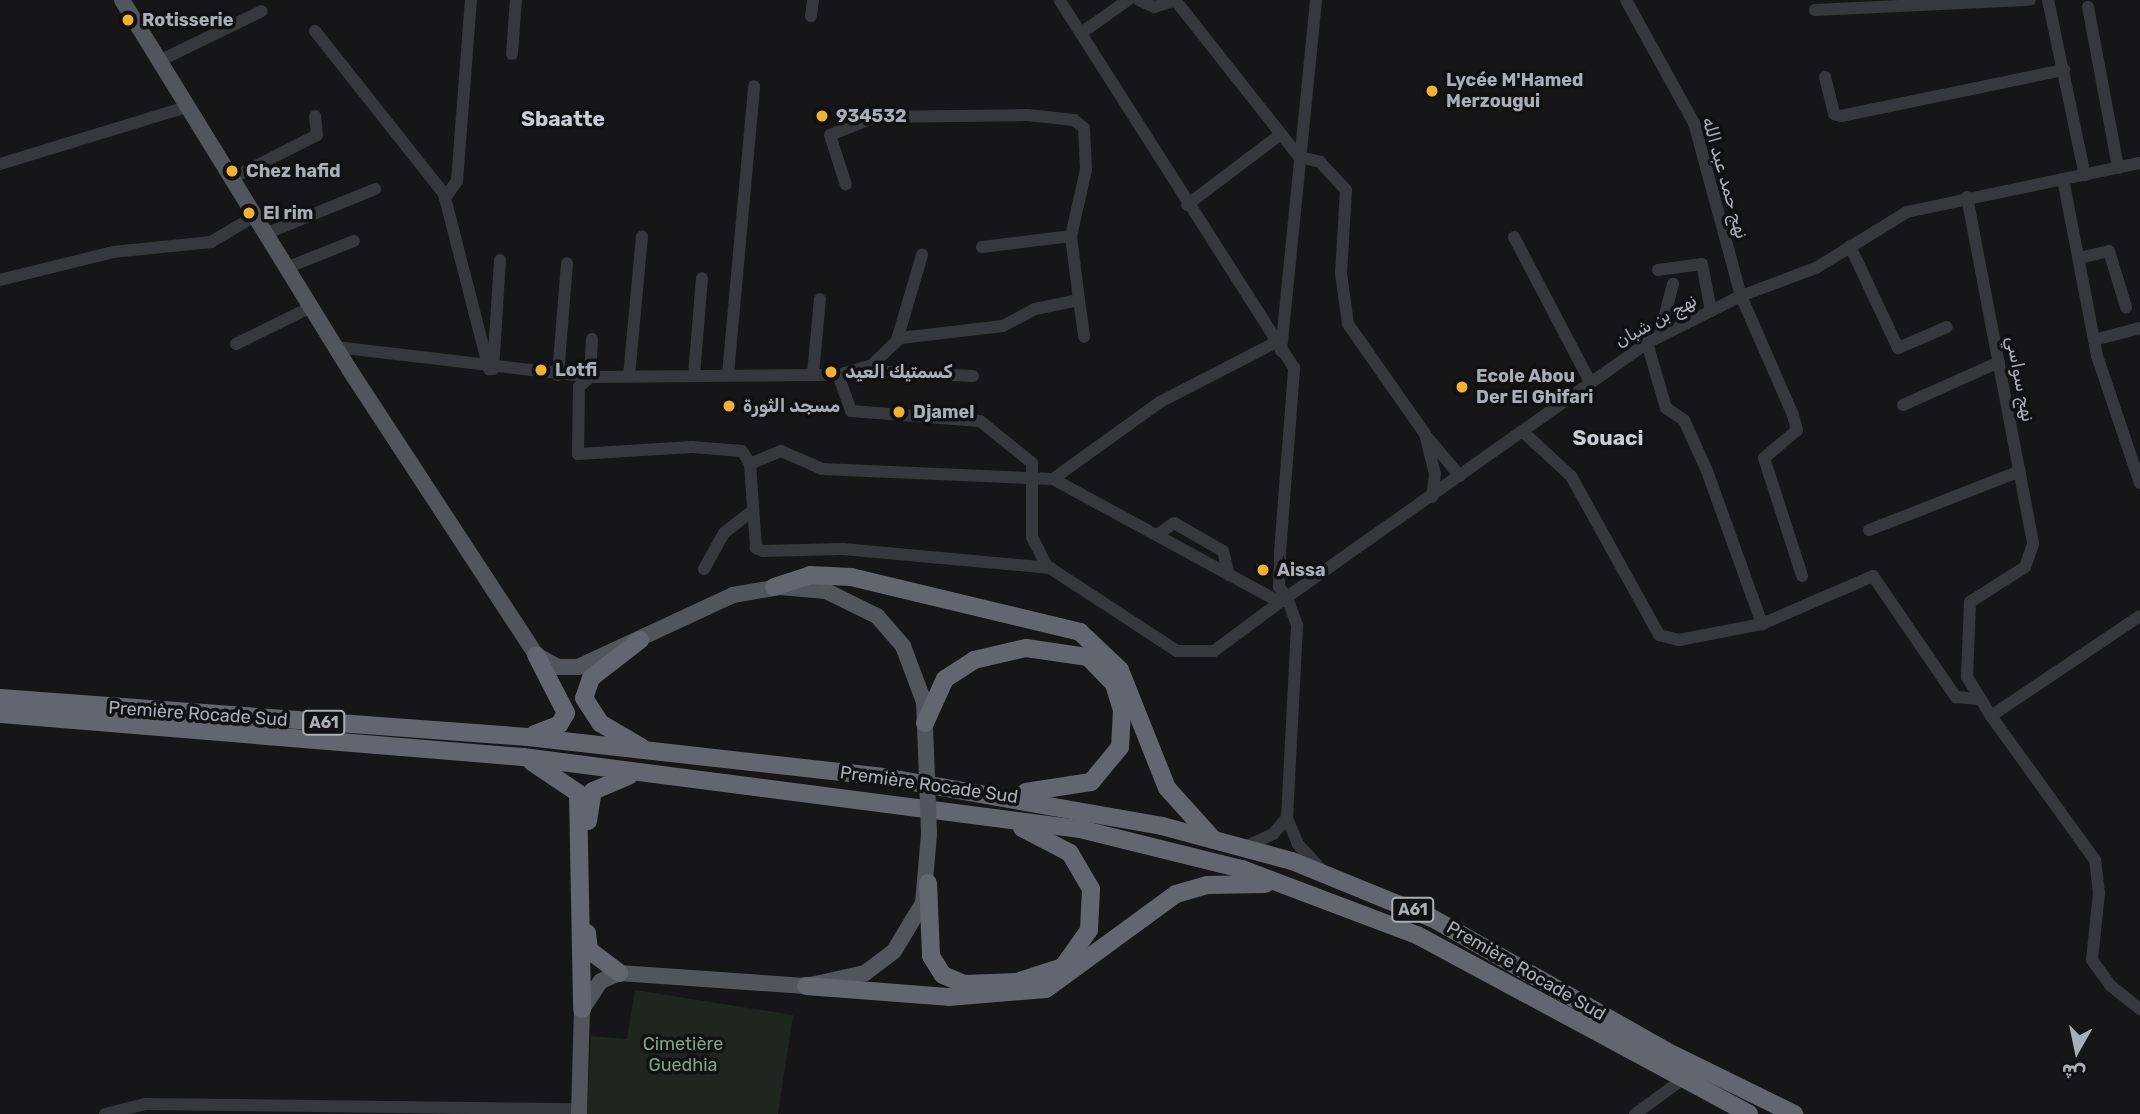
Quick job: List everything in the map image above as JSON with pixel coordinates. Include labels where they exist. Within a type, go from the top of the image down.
[{"type":"highway","points":[[775,587],[810,575],[851,577],[1080,632],[1120,670],[1167,788],[1212,838]]},
{"type":"highway","points":[[640,640],[591,678],[584,698],[600,723],[647,751]]},
{"type":"highway","points":[[925,723],[945,679],[997,653],[1072,650],[1106,671],[1124,730],[1110,766],[1072,790],[999,794]]},
{"type":"highway","points":[[528,737],[559,725],[565,713],[536,656]]},
{"type":"highway","name":"Première Rocade Sud","points":[[0,698],[528,737],[999,794],[1212,838],[1327,874],[1432,918],[1666,1051],[1794,1114]]},
{"type":"highway","name":"Première Rocade Sud","points":[[0,714],[523,757],[972,812],[1106,835],[1285,884],[1417,935],[1749,1114]]},
{"type":"highway","points":[[523,757],[578,793],[582,1009]]},
{"type":"highway","points":[[619,973],[589,950],[588,806],[607,780],[643,772]]},
{"type":"highway","points":[[928,883],[931,956],[953,981],[1046,976],[1083,944],[1091,889],[1070,853],[1042,835],[972,812]]},
{"type":"highway","points":[[806,986],[912,996],[1020,994],[1062,982],[1129,924],[1176,894],[1217,884],[1285,884]]},
{"type":"main road","points":[[122,0],[286,268],[536,656],[558,667],[578,667],[712,604],[775,587],[826,591],[877,616],[903,646],[925,723],[929,834],[928,883],[906,936],[878,965],[849,979],[806,986],[619,973],[592,989],[582,1009],[579,1112]]},
{"type":"street","points":[[444,198],[457,181],[471,0]]},
{"type":"street","points":[[512,54],[516,0]]},
{"type":"street","points":[[811,16],[813,0]]},
{"type":"street","points":[[1060,0],[1084,31],[1187,205],[1280,344],[1296,380],[1279,587],[1297,625],[1287,818],[1306,855],[1327,874]]},
{"type":"street","points":[[1084,31],[1128,0]]},
{"type":"street","points":[[1139,0],[1154,7],[1177,1],[1299,157],[1320,162],[1346,190],[1342,273],[1348,324],[1425,434],[1460,476]]},
{"type":"street","points":[[1280,344],[1316,0]]},
{"type":"street","name":"نهج حمد عبد الله","points":[[1626,0],[1693,123],[1741,296],[1797,430],[1764,458],[1801,576]]},
{"type":"street","points":[[1815,10],[2030,0]]},
{"type":"street","points":[[2048,0],[2085,174]]},
{"type":"street","points":[[2088,7],[2118,168]]},
{"type":"street","points":[[159,61],[262,11]]},
{"type":"street","points":[[315,31],[434,175],[444,198],[491,369]]},
{"type":"street","points":[[1825,77],[1833,114],[1841,116],[2064,70]]},
{"type":"street","points":[[727,374],[754,86]]},
{"type":"street","points":[[0,164],[187,107]]},
{"type":"street","points":[[232,178],[317,135],[315,117]]},
{"type":"street","points":[[846,185],[830,135],[875,117],[1073,120],[1084,128],[1087,155],[1071,236],[1084,337]]},
{"type":"street","points":[[1187,205],[1281,134]]},
{"type":"street","name":"نهج بن شبان","points":[[1051,568],[1177,651],[1195,656],[1214,651],[1647,343],[1741,296],[1816,268],[1907,212],[1967,197],[2140,163]]},
{"type":"street","points":[[2063,179],[2094,340],[2140,483]]},
{"type":"street","points":[[265,234],[375,189]]},
{"type":"street","name":"نهج سواسي","points":[[1967,197],[2033,544],[2025,567],[1970,602],[1965,667],[1978,699]]},
{"type":"street","points":[[0,280],[113,252],[211,242],[255,216]]},
{"type":"street","points":[[982,247],[1071,236]]},
{"type":"street","points":[[629,376],[642,237]]},
{"type":"street","points":[[1514,237],[1590,382]]},
{"type":"street","points":[[286,268],[354,241]]},
{"type":"street","points":[[1850,246],[1898,348],[1947,327]]},
{"type":"street","points":[[2079,258],[2109,251],[2126,307]]},
{"type":"street","points":[[897,340],[922,255]]},
{"type":"street","points":[[491,369],[500,260]]},
{"type":"street","points":[[558,375],[567,263]]},
{"type":"street","points":[[1658,270],[1702,264],[1712,311]]},
{"type":"street","points":[[694,375],[702,278]]},
{"type":"street","points":[[1659,337],[1672,284]]},
{"type":"street","points":[[813,374],[820,299]]},
{"type":"street","points":[[858,371],[897,340],[1003,326],[1035,309],[1079,300]]},
{"type":"street","points":[[236,344],[311,307]]},
{"type":"street","points":[[2094,340],[2140,328]]},
{"type":"street","points":[[592,339],[590,377],[579,387],[578,454],[692,447],[743,452],[750,464],[756,548],[762,551],[843,549],[1051,568]]},
{"type":"street","points":[[1647,343],[1666,408],[1684,420],[1707,471],[1762,624]]},
{"type":"street","points":[[1053,479],[1160,401],[1280,344]]},
{"type":"street","points":[[336,347],[491,369],[590,377],[838,375],[858,371],[973,376]]},
{"type":"street","points":[[1903,405],[1999,362]]},
{"type":"street","points":[[838,375],[851,411],[980,421],[1026,456],[1035,478],[1032,537],[1051,568]]},
{"type":"street","points":[[1522,431],[1571,476],[1659,635],[1679,640],[1762,624],[1873,576],[1956,697],[1978,699],[2095,860],[2099,893],[2092,960],[2110,985],[2140,1009]]},
{"type":"street","points":[[1425,434],[1435,474],[1432,497]]},
{"type":"street","points":[[750,464],[781,451],[822,469],[1053,479],[1228,575],[1284,600]]},
{"type":"street","points":[[1869,530],[2020,471]]},
{"type":"street","points":[[704,569],[724,533],[752,511]]},
{"type":"street","points":[[1157,535],[1174,523],[1223,551],[1228,575]]},
{"type":"street","points":[[1991,716],[2140,615]]},
{"type":"street","points":[[1244,847],[1264,840],[1287,818]]},
{"type":"street","points":[[1634,1114],[1683,1079]]},
{"type":"street","points":[[105,1114],[145,1104],[579,1112]]},
{"type":"green space","name":"Cimetière Guedhia","points":[[635,990],[793,1015],[778,1114],[587,1114],[591,1036],[627,1039]]},
{"type":"place","name":"Rotisserie","points":[[128,20]]},
{"type":"place","name":"Lycée M'Hamed Merzougui","points":[[1432,91]]},
{"type":"place","name":"934532","points":[[822,116]]},
{"type":"place","name":"Chez hafid","points":[[232,171]]},
{"type":"place","name":"El rim","points":[[249,213]]},
{"type":"place","name":"Lotfi","points":[[541,370]]},
{"type":"place","name":"كسمتيك العيد","points":[[831,372]]},
{"type":"place","name":"Ecole Abou Der El Ghifari","points":[[1462,387]]},
{"type":"place","name":"مسجد الثورة","points":[[729,406]]},
{"type":"place","name":"Djamel","points":[[899,412]]},
{"type":"place","name":"Aissa","points":[[1263,570]]},
{"type":"district","name":"Sbaatte","points":[[563,119]]},
{"type":"district","name":"Souaci","points":[[1608,438]]}]
